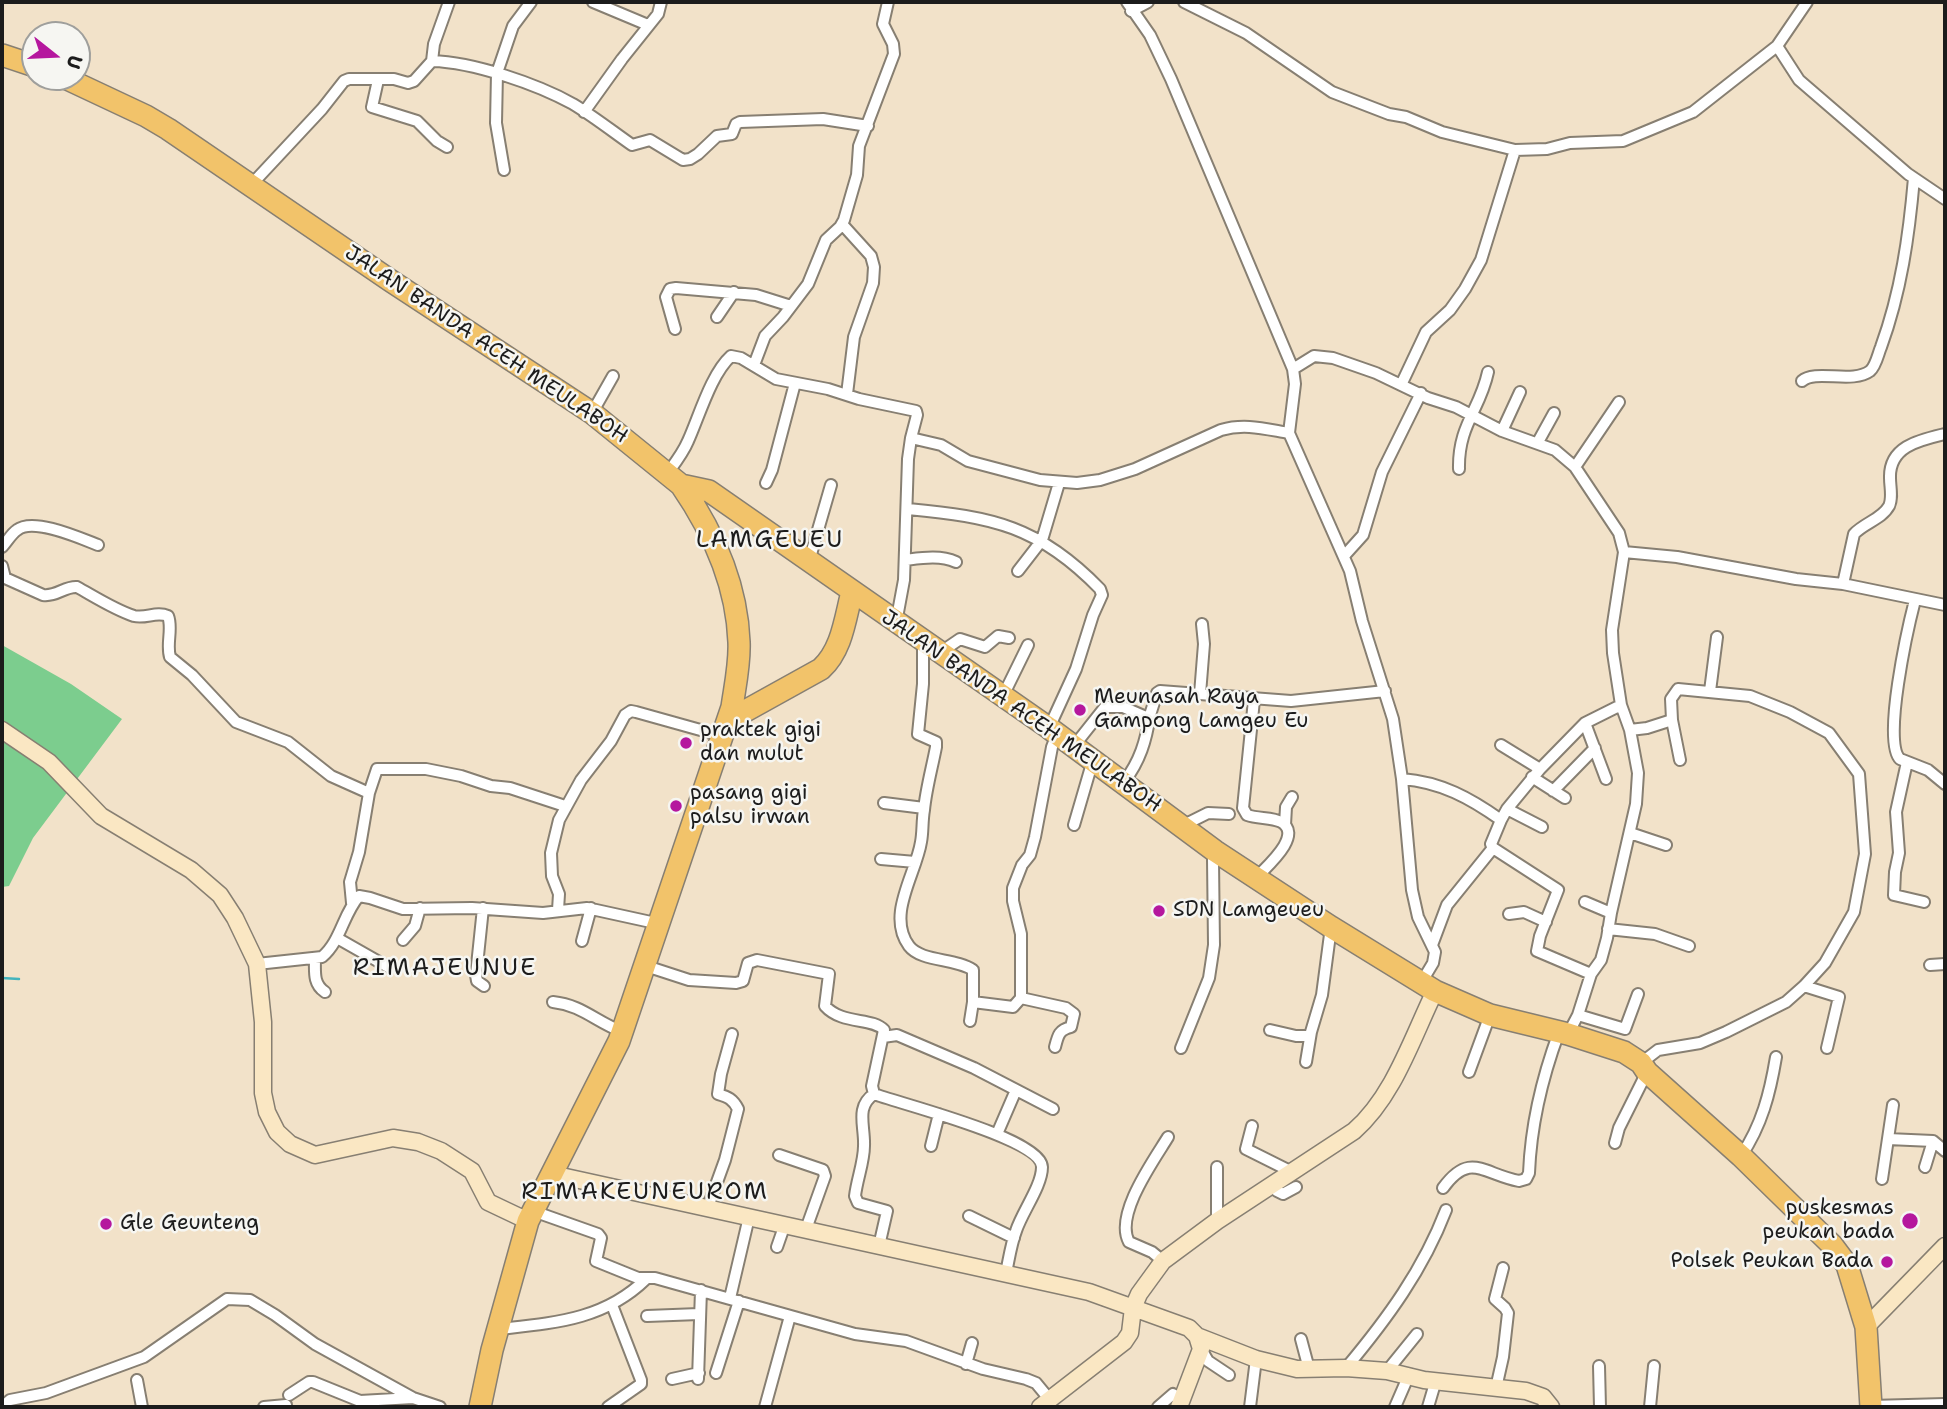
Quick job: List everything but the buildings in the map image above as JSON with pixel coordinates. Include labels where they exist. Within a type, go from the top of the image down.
[{"type":"highway","points":[[2,55],[21,61]]},
{"type":"highway","name":"JALAN BANDA ACEH MEULABOH","points":[[91,90],[146,116],[252,184],[391,281],[592,413],[674,480],[709,491],[1060,736],[1216,851],[1331,927],[1428,987],[1490,1015],[1568,1026],[1624,1052],[1741,1156],[1832,1245],[1847,1265],[1866,1326],[1871,1406]]},
{"type":"highway","points":[[480,1407],[531,1216],[592,1098],[622,1032],[725,728],[738,665],[737,614],[729,582],[702,516],[674,480]]},
{"type":"highway","points":[[725,728],[827,663],[835,653],[852,592]]},
{"type":"street","points":[[252,184],[322,109],[344,81],[352,78],[411,82],[432,61],[434,44],[449,2]]},
{"type":"street","points":[[504,170],[496,123],[498,74],[513,26],[530,2]]},
{"type":"street","points":[[593,2],[648,25]]},
{"type":"street","points":[[584,112],[658,14],[662,2]]},
{"type":"street","points":[[754,365],[765,336],[810,281],[825,240],[842,224],[855,183],[859,146],[894,54],[895,49],[883,23],[887,2]]},
{"type":"street","points":[[2,730],[49,762],[101,816],[173,858],[220,895],[243,930],[257,964],[263,1022],[263,1093],[267,1112],[277,1132],[290,1144],[315,1155],[394,1138],[418,1142],[472,1171],[488,1202],[598,1234],[601,1238],[596,1261],[638,1278],[655,1278],[855,1334],[905,1341],[966,1364],[1026,1379],[1036,1383],[1045,1404],[1124,1342],[1150,1276],[1163,1261],[1217,1220],[1273,1186],[1290,1171],[1354,1131],[1370,1117],[1389,1086],[1428,987],[1435,957],[1418,917],[1412,890],[1402,779],[1393,719],[1344,556],[1289,433],[1296,384],[1293,369],[1171,79],[1150,35],[1129,6],[1148,2]]},
{"type":"street","points":[[1184,2],[1246,33],[1332,92],[1442,132],[1515,150],[1632,139],[1693,112],[1777,47],[1807,2]]},
{"type":"street","points":[[1777,47],[1799,80],[1914,178],[1945,199]]},
{"type":"street","points":[[432,61],[498,74],[556,96],[632,145],[650,140],[687,161],[716,136],[732,134],[736,124],[740,122],[823,119],[867,126]]},
{"type":"street","points":[[378,80],[372,107],[417,121],[447,148]]},
{"type":"street","points":[[1401,384],[1426,332],[1450,310],[1467,286],[1480,260],[1515,150]]},
{"type":"street","points":[[1802,381],[1809,377],[1852,376],[1869,372],[1874,365],[1905,265],[1914,178]]},
{"type":"street","points":[[842,224],[871,256],[874,267],[873,283],[854,337],[847,394]]},
{"type":"street","points":[[675,329],[666,297],[670,289],[734,292],[760,296],[791,306]]},
{"type":"street","points":[[717,317],[734,292]]},
{"type":"street","points":[[1293,369],[1308,358],[1318,355],[1376,373],[1471,414],[1502,431],[1555,450],[1575,467],[1619,533],[1624,552],[1612,630],[1613,653],[1621,705],[1630,730],[1638,773],[1636,804],[1601,960],[1591,974],[1544,1074],[1535,1109],[1529,1173],[1526,1179],[1520,1181],[1476,1168],[1465,1168],[1455,1172],[1443,1188]]},
{"type":"street","points":[[674,480],[702,405],[728,358],[734,356],[771,377],[916,411],[908,459],[905,560],[896,623]]},
{"type":"street","points":[[1459,469],[1461,439],[1486,383],[1488,372]]},
{"type":"street","points":[[592,413],[614,376]]},
{"type":"street","points":[[766,483],[772,470],[795,383]]},
{"type":"street","points":[[1502,431],[1520,391]]},
{"type":"street","points":[[1344,556],[1363,535],[1382,472],[1421,393]]},
{"type":"street","points":[[1575,467],[1619,402]]},
{"type":"street","points":[[1538,442],[1554,413]]},
{"type":"street","points":[[911,438],[941,445],[968,461],[1059,483],[1100,480],[1135,469],[1234,426],[1245,425],[1289,433]]},
{"type":"street","points":[[1843,584],[1854,534],[1889,506],[1889,473],[1898,454],[1915,441],[1945,434]]},
{"type":"street","points":[[1018,571],[1042,540],[1059,483]]},
{"type":"street","points":[[809,561],[831,485]]},
{"type":"street","points":[[908,509],[960,514],[1007,526],[1042,540],[1078,566],[1100,589],[1102,595],[1076,669],[1060,736]]},
{"type":"street","points":[[2,547],[18,528],[26,526],[54,528],[98,545]]},
{"type":"street","points":[[1624,552],[1677,557],[1783,577],[1843,584],[1945,605]]},
{"type":"street","points":[[905,560],[937,558],[956,562]]},
{"type":"street","points":[[2,566],[5,578],[43,595],[50,596],[69,587],[78,587],[133,615],[144,617],[158,613],[168,616],[170,657],[201,685],[224,711],[242,726],[261,730],[288,742],[331,776],[369,793]]},
{"type":"street","points":[[1915,600],[1904,645],[1895,711],[1895,752],[1897,757],[1928,770],[1945,784]]},
{"type":"street","points":[[1200,694],[1204,644],[1202,624]]},
{"type":"street","points":[[970,1021],[973,970],[965,964],[932,958],[909,946],[902,928],[903,900],[920,846],[924,808],[936,747],[936,742],[932,739],[918,734],[932,646],[960,639],[985,647],[998,636],[1009,638]]},
{"type":"street","points":[[1710,691],[1717,636]]},
{"type":"street","points":[[1003,696],[1028,645]]},
{"type":"street","points":[[1124,782],[1140,758],[1150,715],[1159,691],[1254,700],[1300,701],[1385,691]]},
{"type":"street","points":[[1615,1143],[1644,1068],[1658,1050],[1700,1042],[1786,1002],[1825,963],[1857,902],[1866,839],[1859,774],[1829,733],[1764,700],[1710,691],[1675,691],[1671,699],[1672,720],[1680,760]]},
{"type":"street","points":[[1254,700],[1243,808],[1247,815],[1280,821],[1285,825]]},
{"type":"street","points":[[973,1002],[1013,1007],[1021,998],[1021,934],[1013,901],[1013,888],[1016,877],[1030,855],[1052,747],[1060,736],[1105,707],[1115,705],[1145,717],[1150,715]]},
{"type":"street","points":[[1591,974],[1537,951],[1558,890],[1493,848],[1491,844],[1507,809],[1536,773],[1586,723],[1621,705]]},
{"type":"street","points":[[558,910],[559,894],[552,876],[551,853],[559,820],[581,780],[611,741],[625,715],[631,711],[725,728]]},
{"type":"street","points":[[1630,730],[1672,720]]},
{"type":"street","points":[[1586,723],[1606,779]]},
{"type":"street","points":[[1501,745],[1565,799]]},
{"type":"street","points":[[1553,791],[1595,748]]},
{"type":"street","points":[[1074,825],[1093,760]]},
{"type":"street","points":[[1907,762],[1896,812],[1899,853],[1894,895],[1924,902]]},
{"type":"street","points":[[352,903],[350,882],[359,852],[369,793],[377,769],[426,769],[491,786],[510,788],[565,806]]},
{"type":"street","points":[[1402,779],[1426,782],[1455,791],[1501,820]]},
{"type":"street","points":[[1257,877],[1285,847],[1289,834],[1285,825],[1286,807],[1292,797]]},
{"type":"street","points":[[884,803],[924,808]]},
{"type":"street","points":[[1507,809],[1542,827]]},
{"type":"street","points":[[1182,826],[1208,813],[1229,814]]},
{"type":"street","points":[[1630,832],[1666,845]]},
{"type":"street","points":[[1432,945],[1447,905],[1493,848]]},
{"type":"street","points":[[1181,1048],[1209,978],[1214,945],[1213,860],[1216,851]]},
{"type":"street","points":[[881,859],[915,862]]},
{"type":"street","points":[[257,964],[315,959],[328,952],[352,903],[359,897],[404,909],[483,908],[543,913],[591,908],[660,924]]},
{"type":"street","points":[[1585,902],[1611,913]]},
{"type":"street","points":[[404,940],[415,926],[420,908]]},
{"type":"street","points":[[483,908],[476,975],[477,981],[484,986]]},
{"type":"street","points":[[582,941],[591,908]]},
{"type":"street","points":[[1509,914],[1524,912],[1546,922]]},
{"type":"street","points":[[1306,1062],[1310,1036],[1322,995],[1331,927]]},
{"type":"street","points":[[1608,929],[1655,934],[1689,946]]},
{"type":"street","points":[[337,938],[388,967]]},
{"type":"street","points":[[315,959],[315,980],[319,989],[325,992]]},
{"type":"street","points":[[646,966],[689,980],[743,981],[748,963],[757,960],[829,974],[825,1006],[831,1013],[847,1020],[880,1026],[884,1030],[872,1086],[874,1094]]},
{"type":"street","points":[[1930,965],[1945,964]]},
{"type":"street","points":[[1804,986],[1839,997],[1827,1048]]},
{"type":"street","points":[[1568,1026],[1625,1029],[1638,994]]},
{"type":"street","points":[[1021,998],[1071,1010],[1074,1014],[1071,1027],[1062,1029],[1055,1047]]},
{"type":"street","points":[[553,1002],[584,1010],[599,1022],[622,1032]]},
{"type":"street","points":[[1469,1072],[1490,1015]]},
{"type":"street","points":[[1270,1030],[1310,1036]]},
{"type":"street","points":[[708,1207],[725,1160],[738,1109],[729,1097],[718,1094],[732,1034]]},
{"type":"street","points":[[883,1037],[897,1035],[974,1068],[1053,1109]]},
{"type":"street","points":[[1741,1156],[1755,1136],[1763,1116],[1776,1057]]},
{"type":"street","points":[[997,1134],[1016,1090]]},
{"type":"street","points":[[874,1094],[997,1134],[1034,1152],[1042,1163],[1040,1177],[1014,1238],[1006,1273]]},
{"type":"street","points":[[874,1094],[867,1099],[862,1114],[864,1146],[855,1196],[858,1203],[887,1210],[879,1247]]},
{"type":"street","points":[[1882,1179],[1893,1105]]},
{"type":"street","points":[[931,1146],[939,1114]]},
{"type":"street","points":[[1252,1126],[1246,1149],[1290,1171]]},
{"type":"street","points":[[1163,1261],[1152,1252],[1129,1242],[1125,1227],[1136,1189],[1168,1137]]},
{"type":"street","points":[[1888,1139],[1933,1141],[1945,1151]]},
{"type":"street","points":[[1925,1167],[1933,1141]]},
{"type":"street","points":[[779,1155],[823,1170],[825,1176],[806,1229]]},
{"type":"street","points":[[1217,1167],[1217,1220]]},
{"type":"street","points":[[552,1174],[1089,1292],[1189,1328],[1208,1361],[1229,1374]]},
{"type":"street","points":[[1273,1186],[1280,1193],[1286,1194],[1296,1187]]},
{"type":"street","points":[[1346,1368],[1405,1292],[1434,1242],[1446,1210]]},
{"type":"street","points":[[969,1216],[1014,1238]]},
{"type":"street","points":[[716,1373],[735,1300],[749,1217]]},
{"type":"street","points":[[777,1247],[785,1224]]},
{"type":"street","points":[[1866,1326],[1945,1246]]},
{"type":"street","points":[[1496,1388],[1508,1313],[1495,1299],[1503,1268]]},
{"type":"street","points":[[499,1329],[564,1322],[612,1305],[633,1292],[646,1279]]},
{"type":"street","points":[[672,1379],[699,1376],[701,1290]]},
{"type":"street","points":[[2,1407],[10,1400],[46,1393],[144,1357],[227,1299],[250,1300],[315,1345],[413,1398],[440,1407]]},
{"type":"street","points":[[608,1407],[641,1384],[642,1380],[612,1305]]},
{"type":"street","points":[[647,1315],[699,1314]]},
{"type":"street","points":[[765,1407],[790,1316]]},
{"type":"street","points":[[1387,1371],[1417,1334]]},
{"type":"street","points":[[1301,1339],[1309,1369]]},
{"type":"street","points":[[1199,1342],[1297,1368],[1387,1371],[1408,1377],[1525,1391],[1543,1397],[1551,1407]]},
{"type":"street","points":[[1180,1403],[1199,1342]]},
{"type":"street","points":[[966,1364],[972,1343]]},
{"type":"street","points":[[1251,1407],[1256,1359]]},
{"type":"street","points":[[1599,1366],[1600,1407]]},
{"type":"street","points":[[1650,1407],[1654,1366]]},
{"type":"street","points":[[1395,1407],[1408,1377]]},
{"type":"street","points":[[137,1380],[142,1407]]},
{"type":"street","points":[[1428,1407],[1437,1380]]},
{"type":"street","points":[[264,1407],[288,1400],[309,1382],[360,1401],[413,1398]]},
{"type":"street","points":[[1158,1407],[1173,1394],[1180,1403]]},
{"type":"street","points":[[1871,1406],[1945,1405]]},
{"type":"green space","points":[[2,645],[71,684],[122,719],[33,838],[9,886],[2,887]]},
{"type":"waterway","points":[[2,978],[19,979]]},
{"type":"place","name":"Meunasah Raya Gampong Lamgeu Eu","points":[[1080,710]]},
{"type":"place","name":"praktek gigi dan mulut","points":[[686,743]]},
{"type":"place","name":"pasang gigi palsu irwan","points":[[676,806]]},
{"type":"place","name":"SDN Lamgeueu","points":[[1159,911]]},
{"type":"place","name":"puskesmas peukan bada","points":[[1910,1221]]},
{"type":"place","name":"Gle Geunteng","points":[[106,1224]]},
{"type":"place","name":"Polsek Peukan Bada","points":[[1887,1262]]},
{"type":"district","name":"LAMGEUEU","points":[[770,541]]},
{"type":"district","name":"RIMAJEUNUE","points":[[445,969]]},
{"type":"district","name":"RIMAKEUNEUROM","points":[[645,1193]]}]
